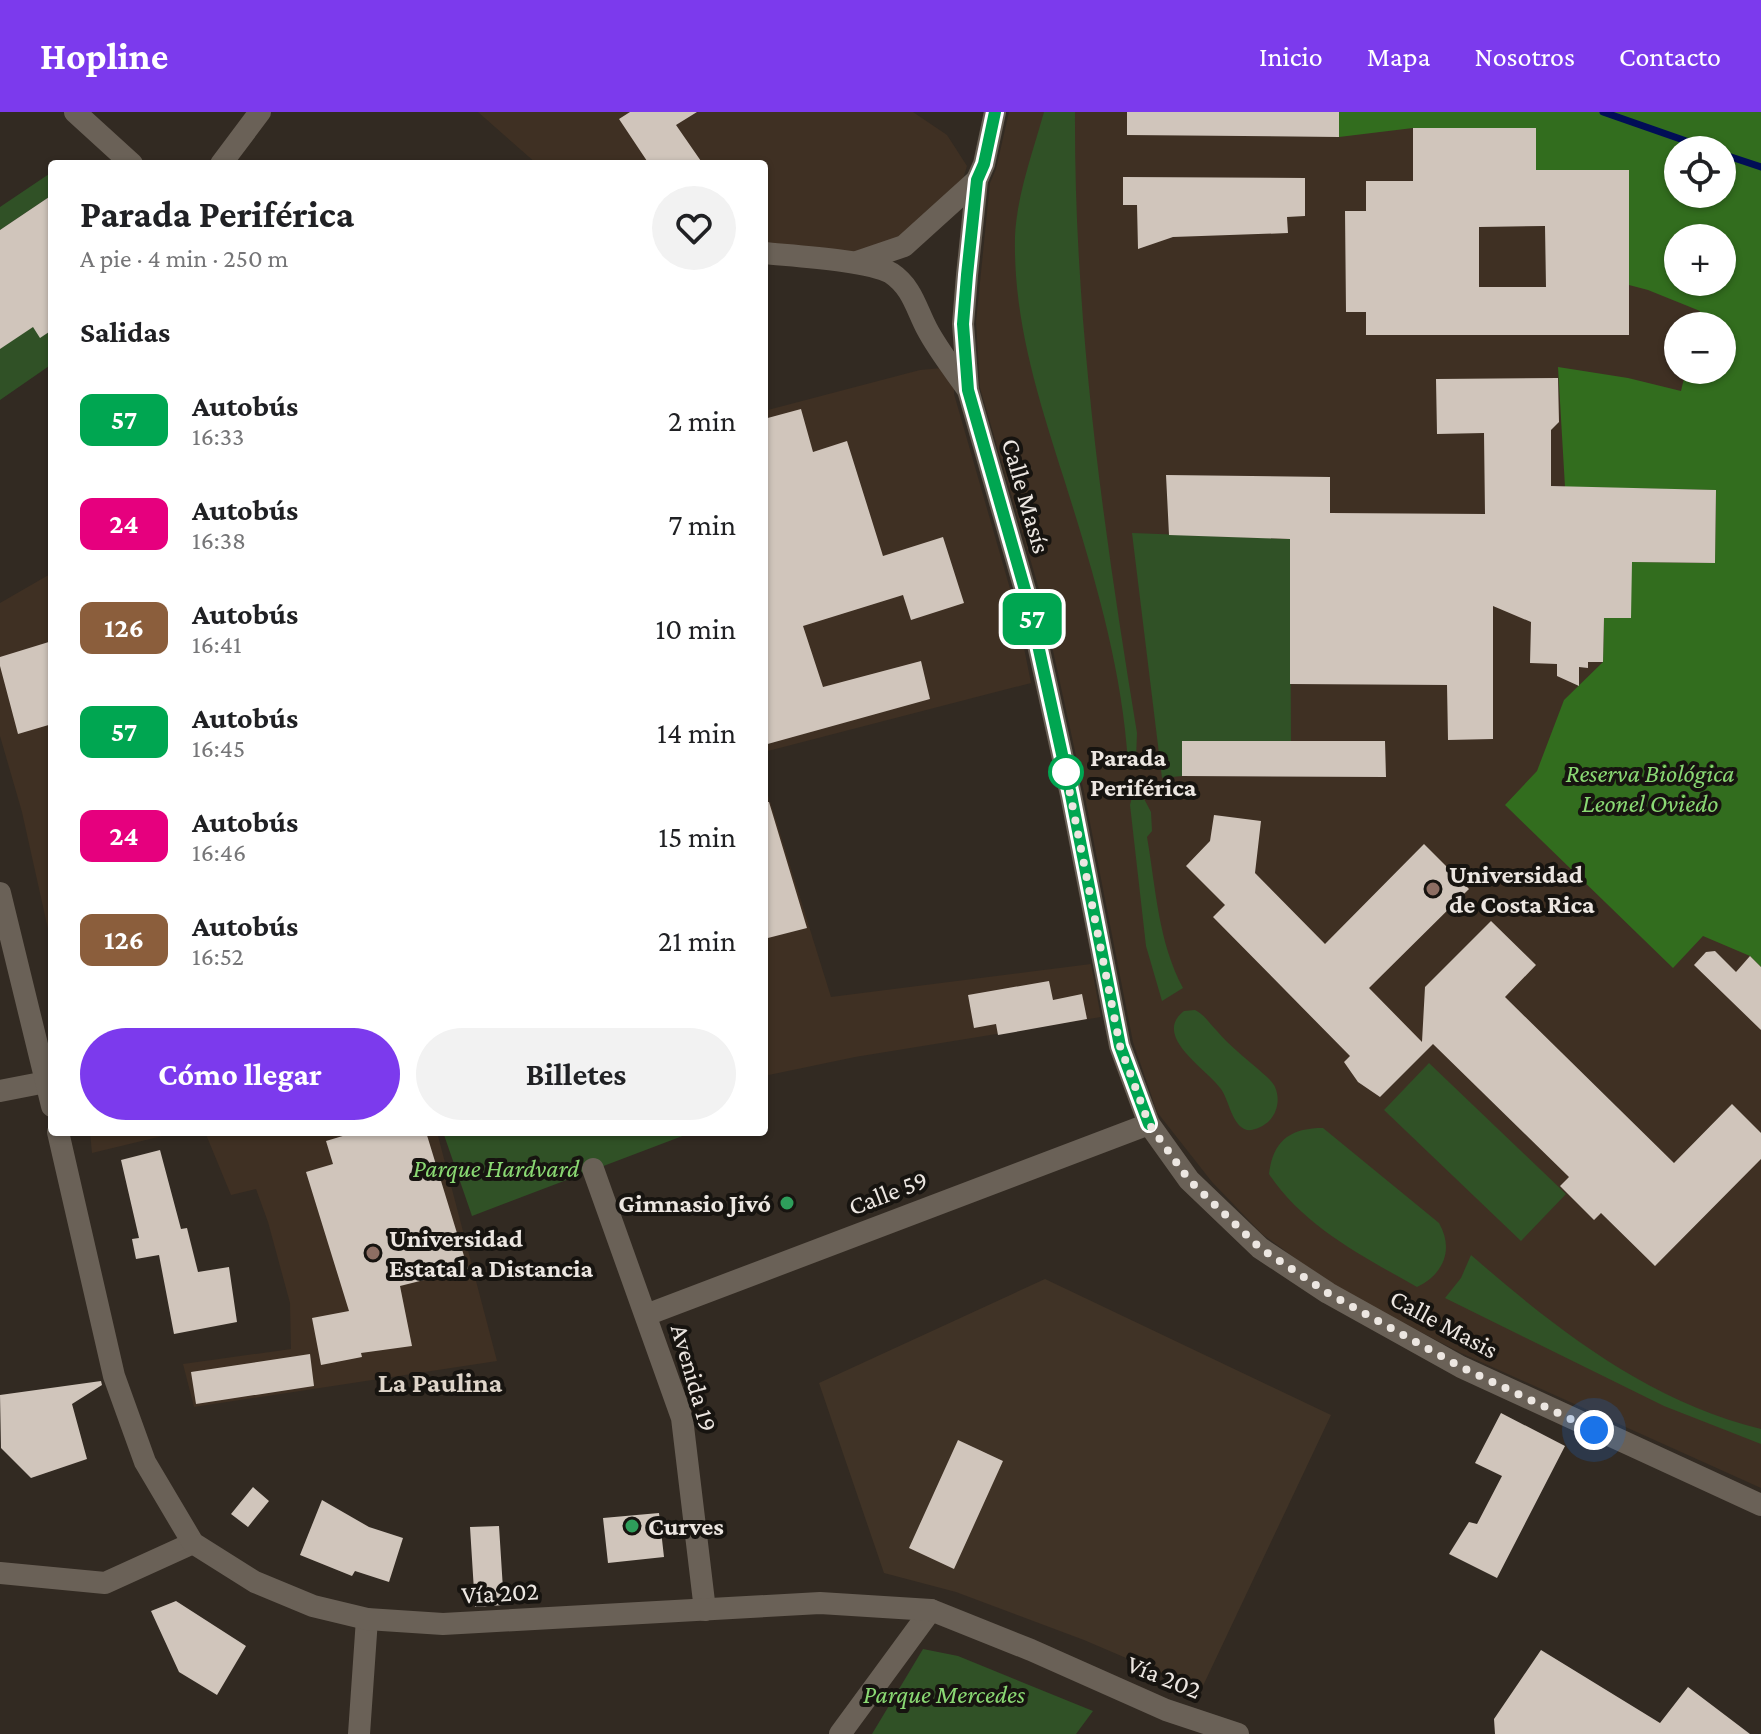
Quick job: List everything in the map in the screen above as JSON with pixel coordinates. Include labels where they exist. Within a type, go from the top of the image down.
[{"type":"street","points":[[75,112],[128,160]]},
{"type":"street","points":[[224,160],[260,112]]},
{"type":"street","name":"Calle Masís","points":[[995,112],[984,164],[977,180],[963,324],[968,390],[1029,604],[1071,795],[1120,1046],[1149,1124]]},
{"type":"street","points":[[853,263],[904,246],[977,180]]},
{"type":"street","points":[[768,253],[853,263],[888,271],[913,296],[927,329],[968,390]]},
{"type":"street","points":[[0,893],[48,1090]]},
{"type":"street","points":[[0,1091],[46,1082]]},
{"type":"street","name":"Calle 59","points":[[646,1315],[1149,1124]]},
{"type":"street","name":"Calle Masis","points":[[1149,1124],[1189,1180],[1260,1248],[1328,1293],[1461,1367],[1761,1505]]},
{"type":"street","name":"Vía 202","points":[[59,1136],[114,1376],[145,1462],[193,1543],[255,1582],[313,1606],[367,1619],[443,1624],[820,1603],[931,1610],[1166,1710],[1238,1734]]},
{"type":"street","name":"Avenida 19","points":[[593,1169],[682,1418],[705,1610]]},
{"type":"street","points":[[0,1573],[105,1583],[193,1543]]},
{"type":"street","points":[[840,1734],[931,1610]]},
{"type":"street","points":[[359,1734],[367,1619]]},
{"type":"shaded area","points":[[478,112],[913,112],[947,135],[967,166],[962,182],[899,238],[855,253],[768,253],[768,160],[532,160]]},
{"type":"shaded area","name":"Universidad de Costa Rica","points":[[1009,112],[1761,112],[1761,1488],[1461,1353],[1333,1286],[1262,1234],[1212,1182],[1157,1112],[1133,1042],[1084,792],[1041,596],[980,388],[976,322],[990,183]]},
{"type":"shaded area","points":[[942,368],[954,385],[1017,613],[1031,683],[768,751],[768,410],[920,370]]},
{"type":"shaded area","points":[[48,575],[48,929],[22,812],[0,736],[0,603]]},
{"type":"shaded area","points":[[768,795],[831,997],[1091,964],[1101,1017],[855,1057],[768,1075]]},
{"type":"shaded area","points":[[90,1136],[162,1136],[92,1153]]},
{"type":"shaded area","name":"Universidad Estatal a Distancia","points":[[207,1136],[438,1136],[497,1361],[194,1407],[183,1364],[291,1349],[290,1303],[256,1189],[231,1195]]},
{"type":"shaded area","points":[[1045,1279],[1331,1415],[1201,1690],[1084,1640],[956,1592],[884,1573],[819,1383]]},
{"type":"green space","points":[[1044,112],[1075,112],[1079,268],[1085,346],[1102,501],[1137,733],[1136,760],[1132,766],[1128,763],[1120,691],[1105,619],[1037,390],[1018,299],[1016,220]]},
{"type":"green space","name":"Reserva Biológica Leonel Oviedo","points":[[1339,112],[1761,112],[1761,967],[1750,956],[1703,936],[1673,968],[1505,805],[1537,771],[1564,700],[1603,662],[1604,618],[1632,562],[1715,563],[1716,490],[1565,487],[1558,367],[1628,378],[1681,391],[1683,384],[1736,384],[1736,312],[1700,312],[1629,285],[1628,170],[1536,170],[1536,128],[1413,128],[1339,137]]},
{"type":"green space","points":[[48,175],[48,198],[0,230],[0,207]]},
{"type":"green space","points":[[19,287],[41,337],[48,333],[48,367],[0,400],[0,349]]},
{"type":"green space","points":[[1132,533],[1290,539],[1291,741],[1182,741],[1182,776],[1162,778]]},
{"type":"green space","points":[[1137,793],[1142,795],[1151,812],[1152,831],[1147,837],[1159,914],[1168,952],[1183,988],[1162,1001],[1146,946],[1130,805]]},
{"type":"green space","points":[[1195,1010],[1274,1084],[1277,1105],[1267,1123],[1253,1130],[1242,1128],[1221,1089],[1178,1042],[1174,1031],[1176,1021],[1184,1011]]},
{"type":"green space","points":[[1429,1063],[1566,1194],[1521,1241],[1384,1110]]},
{"type":"green space","points":[[1323,1128],[1439,1223],[1446,1251],[1440,1268],[1426,1282],[1417,1287],[1336,1239],[1299,1209],[1269,1174],[1275,1152],[1286,1138],[1302,1130]]},
{"type":"green space","name":"Parque Hardvard","points":[[444,1136],[682,1136],[472,1216]]},
{"type":"green space","points":[[1471,1255],[1537,1310],[1606,1360],[1680,1401],[1761,1429],[1761,1444],[1664,1406],[1445,1298],[1461,1278]]},
{"type":"green space","name":"Parque Mercedes","points":[[923,1649],[958,1656],[1093,1711],[1076,1734],[872,1734]]},
{"type":"building","points":[[630,112],[697,112],[676,125],[700,160],[646,160],[619,119]]},
{"type":"building","points":[[1127,112],[1339,112],[1339,137],[1127,135]]},
{"type":"building","points":[[1413,128],[1536,128],[1536,170],[1629,170],[1629,335],[1366,335],[1366,312],[1346,312],[1345,211],[1366,211],[1366,181],[1413,181]],"holes":[[[1545,226],[1546,287],[1479,287],[1479,227]]]},
{"type":"building","points":[[1123,177],[1305,178],[1305,216],[1287,217],[1288,233],[1173,237],[1138,249],[1137,205],[1123,205]]},
{"type":"building","points":[[48,198],[48,333],[40,338],[33,327],[0,349],[0,230]]},
{"type":"building","points":[[1558,378],[1559,422],[1551,430],[1551,486],[1716,490],[1715,563],[1632,562],[1631,618],[1604,618],[1603,662],[1588,662],[1588,668],[1579,667],[1579,686],[1557,676],[1557,664],[1530,663],[1531,622],[1493,606],[1493,739],[1448,740],[1447,685],[1290,684],[1290,539],[1169,535],[1166,475],[1330,477],[1330,513],[1485,514],[1484,433],[1437,434],[1436,379]]},
{"type":"building","points":[[801,409],[813,452],[847,441],[883,556],[943,537],[964,603],[911,620],[903,595],[803,626],[823,687],[921,661],[930,699],[768,744],[768,418]]},
{"type":"building","points":[[48,642],[48,725],[18,734],[0,657]]},
{"type":"building","points":[[1182,741],[1385,741],[1386,777],[1182,776]]},
{"type":"building","points":[[768,802],[769,802],[807,928],[768,938]]},
{"type":"building","points":[[1214,815],[1261,821],[1255,873],[1325,944],[1424,844],[1469,889],[1369,988],[1422,1042],[1425,987],[1491,921],[1536,965],[1505,997],[1674,1163],[1732,1104],[1761,1133],[1761,1159],[1655,1266],[1601,1213],[1594,1220],[1560,1186],[1569,1177],[1433,1044],[1380,1097],[1358,1082],[1344,1062],[1350,1056],[1213,917],[1225,905],[1186,866],[1210,841]]},
{"type":"building","points":[[1715,951],[1736,972],[1750,956],[1761,967],[1761,1030],[1694,965],[1706,952]]},
{"type":"building","points":[[1049,981],[1053,1000],[1082,994],[1087,1019],[998,1035],[996,1024],[974,1028],[968,995]]},
{"type":"building","points":[[343,1136],[427,1136],[468,1269],[400,1286],[412,1346],[361,1353],[362,1357],[321,1365],[312,1318],[349,1311],[306,1172],[333,1164],[326,1141]]},
{"type":"building","points":[[160,1150],[181,1229],[187,1228],[198,1272],[229,1267],[237,1322],[174,1334],[159,1255],[136,1259],[132,1239],[139,1238],[121,1160]]},
{"type":"building","points":[[310,1354],[314,1386],[196,1404],[191,1372]]},
{"type":"building","points":[[101,1381],[102,1385],[72,1404],[87,1459],[31,1478],[1,1448],[0,1395]]},
{"type":"building","points":[[1501,1413],[1565,1446],[1497,1578],[1449,1554],[1469,1522],[1477,1524],[1502,1476],[1475,1463]]},
{"type":"building","points":[[958,1440],[1003,1461],[954,1569],[909,1548]]},
{"type":"building","points":[[253,1487],[269,1501],[248,1527],[231,1514]]},
{"type":"building","points":[[322,1500],[369,1527],[403,1538],[389,1582],[355,1571],[352,1576],[300,1555]]},
{"type":"building","points":[[659,1513],[664,1557],[608,1563],[603,1518]]},
{"type":"building","points":[[499,1526],[504,1605],[475,1607],[470,1527]]},
{"type":"building","points":[[176,1601],[246,1646],[217,1695],[179,1672],[151,1611]]},
{"type":"building","points":[[1541,1650],[1660,1723],[1688,1687],[1750,1734],[1495,1734],[1494,1719]]},
{"type":"waterway","points":[[1603,112],[1672,136]]},
{"type":"waterway","points":[[1736,159],[1761,167]]},
{"type":"bus line","name":"57","points":[[995,112],[984,164],[977,180],[967,275],[963,324],[968,390],[1029,604],[1071,795],[1120,1046],[1149,1124]]},
{"type":"place","name":"Parada Periférica","points":[[1066,772]]},
{"type":"place","name":"Universidad de Costa Rica","points":[[1433,889]]},
{"type":"place","name":"Gimnasio Jivó","points":[[787,1203]]},
{"type":"place","name":"Universidad Estatal a Distancia","points":[[373,1253]]},
{"type":"place","name":"Curves","points":[[632,1526]]},
{"type":"district","name":"La Paulina","points":[[440,1382]]},
{"type":"route","points":[[1066,772],[1065,768],[1120,1046],[1149,1124],[1189,1180],[1260,1248],[1328,1293],[1461,1367],[1594,1430]]}]
